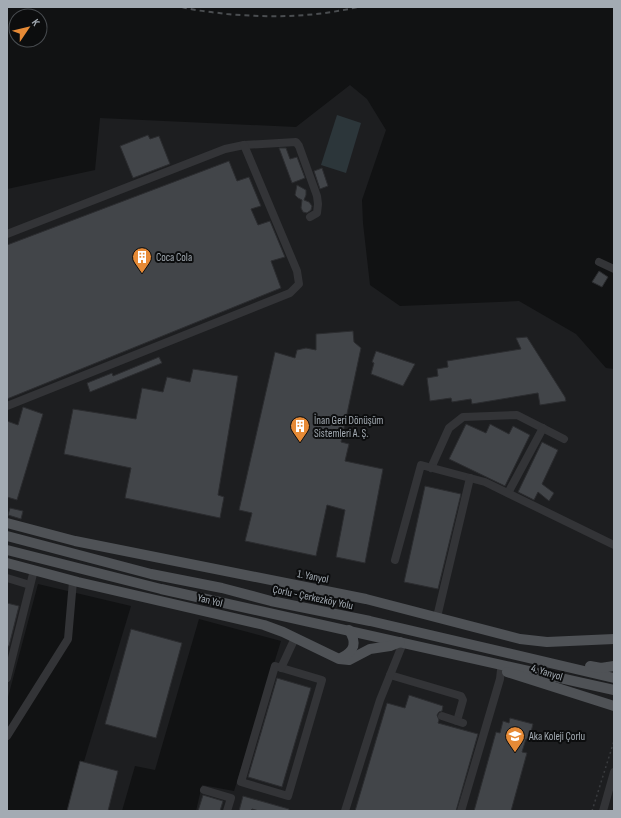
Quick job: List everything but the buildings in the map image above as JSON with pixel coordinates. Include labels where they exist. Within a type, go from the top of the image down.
[{"type":"main road","name":"1. Yanyol","points":[[7,523],[75,541],[366,599],[534,642],[614,639]]},
{"type":"main road","name":"Çorlu - Çerkezköy Yolu","points":[[7,536],[151,574],[222,588],[271,601],[370,621],[614,678]]},
{"type":"main road","points":[[7,550],[161,589],[614,690]]},
{"type":"main road","name":"Yan Yol","points":[[7,563],[73,581],[264,624],[339,659]]},
{"type":"main road","points":[[339,659],[349,654],[354,645],[353,637],[349,630]]},
{"type":"main road","points":[[339,659],[349,660],[370,649],[390,646],[402,642]]},
{"type":"main road","name":"4. Yanyol","points":[[474,659],[501,670],[613,706]]},
{"type":"main road","points":[[562,666],[578,665],[601,668],[614,666]]},
{"type":"street","points":[[7,234],[225,149],[244,145],[296,142],[299,146],[317,196],[317,213],[310,217]]},
{"type":"street","points":[[7,406],[290,293],[295,289],[299,284],[297,271],[244,145]]},
{"type":"street","points":[[599,262],[614,269]]},
{"type":"street","points":[[431,468],[449,428],[463,417],[517,415],[564,438]]},
{"type":"street","points":[[508,494],[544,428]]},
{"type":"street","points":[[395,560],[422,465],[485,482],[614,545]]},
{"type":"street","points":[[437,617],[470,478]]},
{"type":"street","points":[[7,678],[34,570]]},
{"type":"street","points":[[7,578],[30,584]]},
{"type":"street","points":[[7,736],[68,639],[73,581]]},
{"type":"street","points":[[281,668],[295,638]]},
{"type":"street","points":[[346,811],[380,700],[402,642]]},
{"type":"street","points":[[275,666],[281,668],[322,680],[288,796],[241,782],[275,666]]},
{"type":"street","points":[[460,811],[500,680],[501,670]]},
{"type":"street","points":[[390,675],[461,696],[463,700],[460,722],[442,716]]},
{"type":"street","points":[[603,811],[614,772]]},
{"type":"street","points":[[204,790],[231,798],[227,811]]},
{"type":"path","points":[[592,811],[614,741]]},
{"type":"shaded area","points":[[350,85],[367,99],[386,130],[362,200],[370,285],[400,306],[519,301],[576,334],[606,368],[614,369],[614,811],[196,811],[202,785],[234,791],[281,641],[199,619],[155,770],[135,766],[122,811],[69,811],[131,606],[38,584],[7,701],[7,189],[95,170],[100,118],[296,127]]},
{"type":"shaded area","points":[[337,115],[361,123],[346,173],[321,165]]},
{"type":"railway","points":[[182,7],[227,14],[260,16],[309,15],[358,7]]},
{"type":"place","name":"Coca Cola","points":[[142,274]]},
{"type":"place","name":"İnan Geri Dönüşüm Sistemleri A. Ş.","points":[[300,443]]},
{"type":"place","name":"Aka Koleji Çorlu","points":[[515,753]]}]
